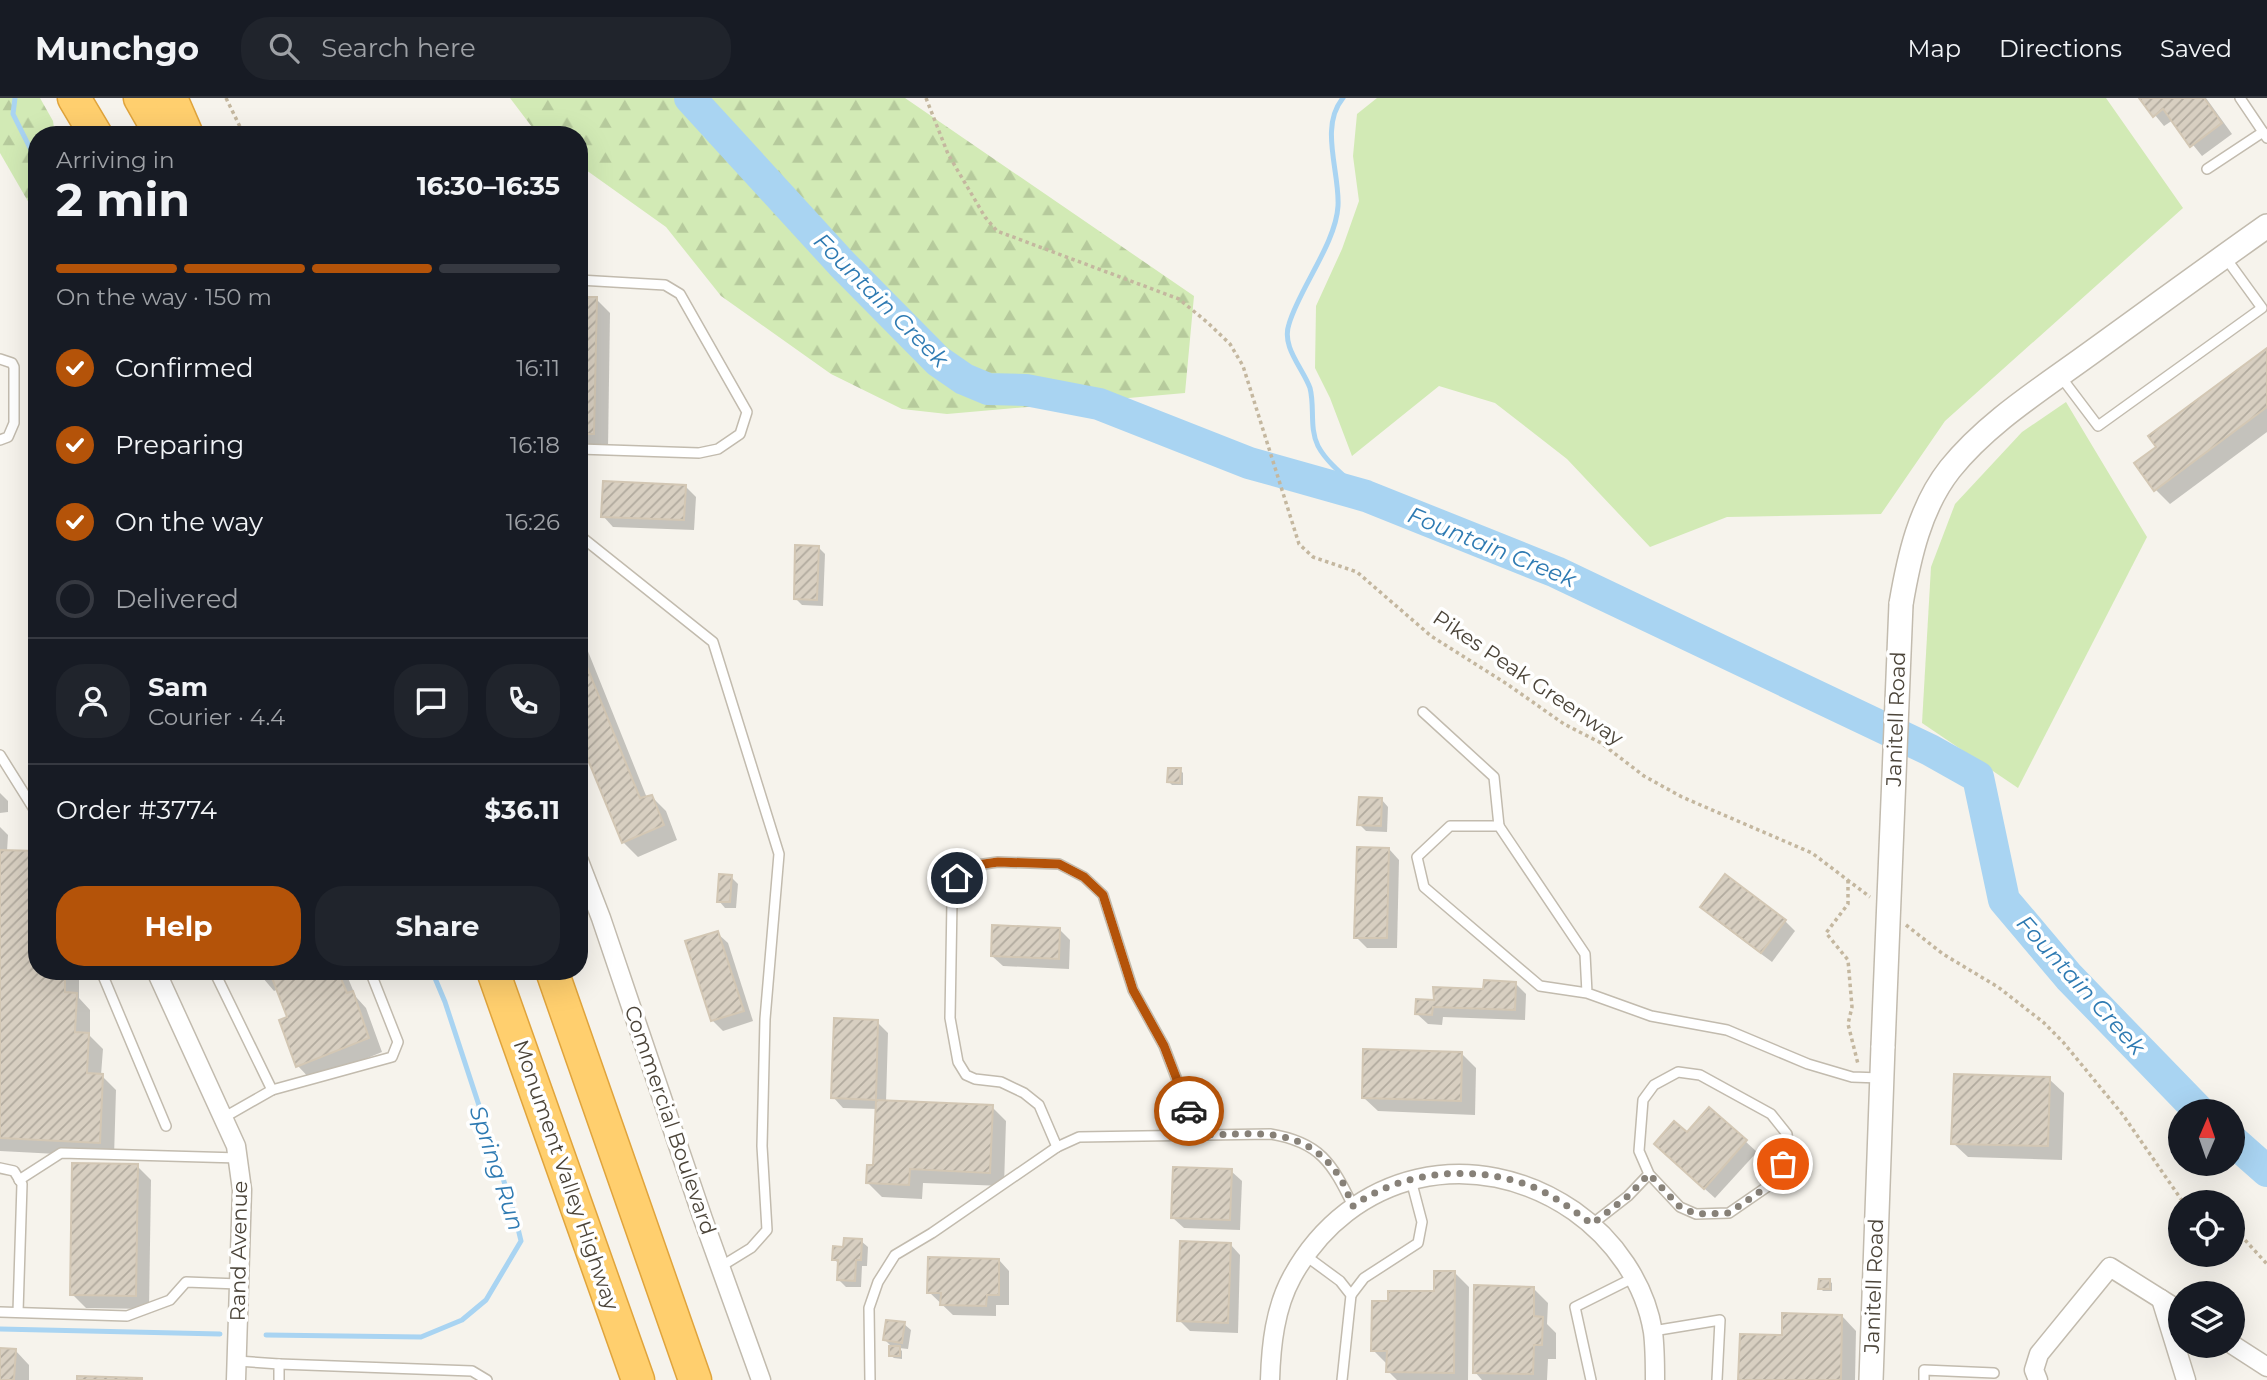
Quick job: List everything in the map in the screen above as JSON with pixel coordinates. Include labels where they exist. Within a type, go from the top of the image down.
[{"type":"highway","points":[[74,98],[91,126]]},
{"type":"highway","points":[[140,98],[156,126]]},
{"type":"highway","points":[[171,98],[183,126]]},
{"type":"highway","name":"Monument Valley Highway","points":[[496,980],[638,1380]]},
{"type":"highway","points":[[555,980],[695,1380]]},
{"type":"highway","points":[[668,1299],[713,1380]]},
{"type":"street","name":"Janitell Road","points":[[1871,1380],[1872,1078],[1883,1046],[1901,604],[1907,567],[1922,520],[1949,471],[1994,425],[2267,226]]},
{"type":"street","name":"Commercial Boulevard","points":[[588,884],[761,1380]]},
{"type":"street","name":"Rand Avenue","points":[[160,980],[239,1158],[242,1190],[236,1380]]},
{"type":"street","points":[[1270,1380],[1273,1339],[1282,1300],[1292,1277],[1306,1256],[1340,1216],[1378,1191],[1411,1180],[1462,1174],[1508,1179],[1554,1198],[1601,1232],[1619,1253],[1646,1307],[1653,1331],[1655,1380]]},
{"type":"street","points":[[2038,1380],[2034,1370],[2039,1354],[2110,1267],[2168,1303]]},
{"type":"street","points":[[2161,1299],[2186,1380]]},
{"type":"street","points":[[2245,1353],[2267,1367]]},
{"type":"lane","points":[[2207,169],[2265,135],[2240,98]]},
{"type":"lane","points":[[2060,375],[2098,426],[2262,308],[2225,257]]},
{"type":"lane","points":[[588,281],[665,285],[680,294],[747,412],[740,434],[718,449],[699,453],[588,449]]},
{"type":"lane","points":[[0,359],[12,363],[14,367],[14,423],[8,437],[0,440]]},
{"type":"lane","points":[[588,542],[713,642],[779,854],[764,1029],[762,1146],[767,1230],[751,1248],[720,1266]]},
{"type":"lane","points":[[1423,712],[1494,777],[1499,826],[1585,954],[1587,993]]},
{"type":"lane","points":[[0,755],[28,800]]},
{"type":"lane","points":[[1499,826],[1450,827],[1417,858],[1424,887],[1540,986],[1587,993],[1651,1016],[1727,1030],[1808,1064],[1852,1077],[1872,1078]]},
{"type":"lane","points":[[1057,1147],[1039,1105],[1024,1093],[1001,1082],[975,1079],[966,1075],[958,1062],[950,1018],[952,901],[957,878],[970,866],[998,862],[1059,864],[1084,877],[1103,895],[1133,990],[1164,1046],[1198,1135]]},
{"type":"lane","points":[[105,980],[166,1126]]},
{"type":"lane","points":[[218,980],[272,1090]]},
{"type":"lane","points":[[223,1118],[272,1090],[392,1057],[398,1042],[374,980]]},
{"type":"lane","points":[[1678,1072],[1700,1075],[1771,1114],[1787,1134],[1788,1147],[1777,1180],[1729,1213],[1696,1214],[1680,1207],[1649,1174],[1639,1152],[1643,1100],[1654,1085],[1678,1072]]},
{"type":"lane","points":[[870,1380],[869,1308],[878,1282],[895,1255],[932,1233],[1057,1147],[1079,1137],[1270,1134],[1294,1138],[1320,1153],[1338,1174],[1353,1206]]},
{"type":"lane","points":[[19,1180],[61,1153],[239,1158]]},
{"type":"lane","points":[[0,1168],[14,1171],[22,1184],[18,1312]]},
{"type":"lane","points":[[1592,1224],[1628,1196],[1649,1174]]},
{"type":"lane","points":[[1342,1380],[1351,1295],[1364,1278],[1418,1243],[1422,1222],[1411,1180]]},
{"type":"lane","points":[[1306,1256],[1340,1281],[1351,1295]]},
{"type":"lane","points":[[1591,1380],[1575,1307],[1633,1278]]},
{"type":"lane","points":[[0,1312],[127,1316],[170,1300],[186,1282],[239,1284]]},
{"type":"lane","points":[[1653,1331],[1720,1321],[1717,1380]]},
{"type":"lane","points":[[237,1361],[472,1371],[487,1380]]},
{"type":"lane","points":[[279,1364],[279,1380]]},
{"type":"lane","points":[[1924,1380],[1924,1370],[1994,1373]]},
{"type":"path","points":[[226,98],[240,126]]},
{"type":"path","name":"Pikes Peak Greenway","points":[[926,98],[947,154],[985,217],[997,231],[1179,299],[1230,344],[1243,366],[1299,544],[1313,557],[1357,572],[1431,636],[1564,724],[1601,743],[1644,776],[1682,797],[1812,852],[1880,904]]},
{"type":"path","points":[[1849,880],[1848,904],[1826,933],[1848,960],[1852,1007],[1848,1024],[1872,1078]]},
{"type":"path","points":[[1900,920],[1943,954],[1998,987],[2043,1022],[2063,1042],[2123,1115],[2175,1190]]},
{"type":"path","points":[[2245,1240],[2267,1264]]},
{"type":"green space","points":[[0,98],[40,98],[54,126],[28,126],[28,201],[0,153]]},
{"type":"green space","points":[[510,98],[905,98],[1194,296],[1185,393],[947,414],[902,409],[831,374],[721,296],[666,227],[588,171],[588,126],[531,126]]},
{"type":"green space","points":[[1377,98],[2106,98],[2183,208],[1945,421],[1881,514],[1727,517],[1650,547],[1567,459],[1495,403],[1439,386],[1352,456],[1330,398],[1315,368],[1316,306],[1342,249],[1359,201],[1353,156],[1357,114]]},
{"type":"green space","points":[[2066,402],[2147,537],[2018,788],[1922,723],[1931,567],[1955,504],[2022,432]]},
{"type":"building","points":[[2139,98],[2204,98],[2222,123],[2190,147],[2163,109],[2153,117]]},
{"type":"building","points":[[588,297],[597,297],[594,434],[588,434]]},
{"type":"building","points":[[2267,348],[2267,407],[2154,491],[2134,463],[2156,447],[2148,436]]},
{"type":"building","points":[[603,481],[686,485],[684,520],[601,517]]},
{"type":"building","points":[[795,545],[819,546],[817,600],[794,599]]},
{"type":"building","points":[[588,669],[640,798],[652,795],[664,825],[622,843],[588,760]]},
{"type":"building","points":[[1168,768],[1181,768],[1180,783],[1167,782]]},
{"type":"building","points":[[1359,797],[1382,798],[1381,826],[1357,825]]},
{"type":"building","points":[[1357,847],[1389,848],[1387,938],[1354,938]]},
{"type":"building","points":[[0,850],[28,851],[28,980],[65,980],[65,992],[77,993],[75,1032],[89,1033],[87,1073],[103,1074],[100,1143],[0,1138]]},
{"type":"building","points":[[719,874],[732,875],[730,902],[717,902]]},
{"type":"building","points":[[1725,874],[1786,920],[1761,953],[1700,907]]},
{"type":"building","points":[[992,925],[1060,928],[1059,959],[991,956]]},
{"type":"building","points":[[718,931],[744,1011],[711,1021],[685,941]]},
{"type":"building","points":[[273,980],[342,980],[347,993],[353,991],[369,1038],[296,1067],[279,1020],[287,1017]]},
{"type":"building","points":[[1484,980],[1516,982],[1515,1010],[1433,1007],[1432,1015],[1415,1014],[1416,999],[1434,1000],[1433,987],[1483,989]]},
{"type":"building","points":[[834,1018],[878,1020],[876,1100],[831,1098]]},
{"type":"building","points":[[1363,1049],[1462,1052],[1461,1101],[1362,1098]]},
{"type":"building","points":[[1954,1074],[2050,1077],[2048,1146],[1951,1144]]},
{"type":"building","points":[[876,1100],[993,1105],[990,1173],[910,1169],[909,1185],[866,1183],[867,1165],[873,1165]]},
{"type":"building","points":[[1709,1107],[1747,1140],[1704,1189],[1654,1144],[1674,1121],[1687,1132]]},
{"type":"building","points":[[72,1163],[138,1164],[136,1296],[70,1295]]},
{"type":"building","points":[[1173,1167],[1232,1169],[1230,1220],[1171,1218]]},
{"type":"building","points":[[844,1238],[862,1239],[861,1260],[856,1260],[855,1281],[837,1280],[838,1260],[832,1260],[833,1246],[843,1247]]},
{"type":"building","points":[[1180,1241],[1231,1243],[1228,1323],[1177,1321]]},
{"type":"building","points":[[928,1257],[999,1259],[999,1295],[987,1295],[986,1306],[940,1305],[941,1293],[927,1293]]},
{"type":"building","points":[[1434,1271],[1455,1271],[1454,1373],[1386,1372],[1387,1351],[1371,1351],[1372,1301],[1388,1301],[1388,1291],[1434,1291]]},
{"type":"building","points":[[1819,1279],[1830,1279],[1830,1289],[1818,1289]]},
{"type":"building","points":[[1474,1285],[1534,1287],[1534,1316],[1543,1317],[1542,1345],[1534,1345],[1533,1374],[1473,1373]]},
{"type":"building","points":[[1782,1313],[1842,1315],[1841,1380],[1738,1380],[1740,1334],[1782,1335]]},
{"type":"building","points":[[886,1320],[905,1322],[902,1343],[883,1340]]},
{"type":"building","points":[[889,1346],[900,1346],[900,1356],[889,1356]]},
{"type":"building","points":[[0,1348],[16,1349],[14,1380],[0,1380]]},
{"type":"building","points":[[77,1376],[142,1378],[142,1380],[77,1380]]},
{"type":"waterway","name":"Spring Run","points":[[15,98],[13,114],[28,144]]},
{"type":"waterway","name":"Fountain Creek","points":[[690,98],[842,264],[938,361],[964,379],[988,389],[1026,390],[1099,404],[1249,463],[1366,496],[1556,572],[1930,750],[1978,777],[2004,900],[2069,977],[2187,1099]]},
{"type":"waterway","points":[[1343,98],[1332,122],[1331,136],[1338,193],[1336,220],[1294,310],[1287,333],[1290,349],[1310,388],[1318,446],[1334,466],[1366,496]]},
{"type":"waterway","name":"Spring Run","points":[[266,1335],[421,1337],[462,1320],[486,1300],[521,1241],[514,1212],[436,980]]},
{"type":"waterway","name":"Fountain Creek","points":[[2245,1152],[2267,1171]]},
{"type":"waterway","name":"Spring Run","points":[[0,1329],[220,1334]]},
{"type":"way so far","points":[[1189,1111],[1198,1135],[1270,1134],[1294,1138],[1320,1153],[1338,1174],[1353,1206],[1378,1191],[1403,1182],[1435,1176],[1486,1175],[1534,1187],[1592,1224],[1628,1196],[1649,1174],[1680,1207],[1696,1214],[1729,1213],[1777,1180],[1783,1164]]},
{"type":"route","points":[[957,878],[970,866],[998,862],[1059,864],[1084,877],[1103,895],[1133,990],[1164,1046],[1189,1111]]}]
